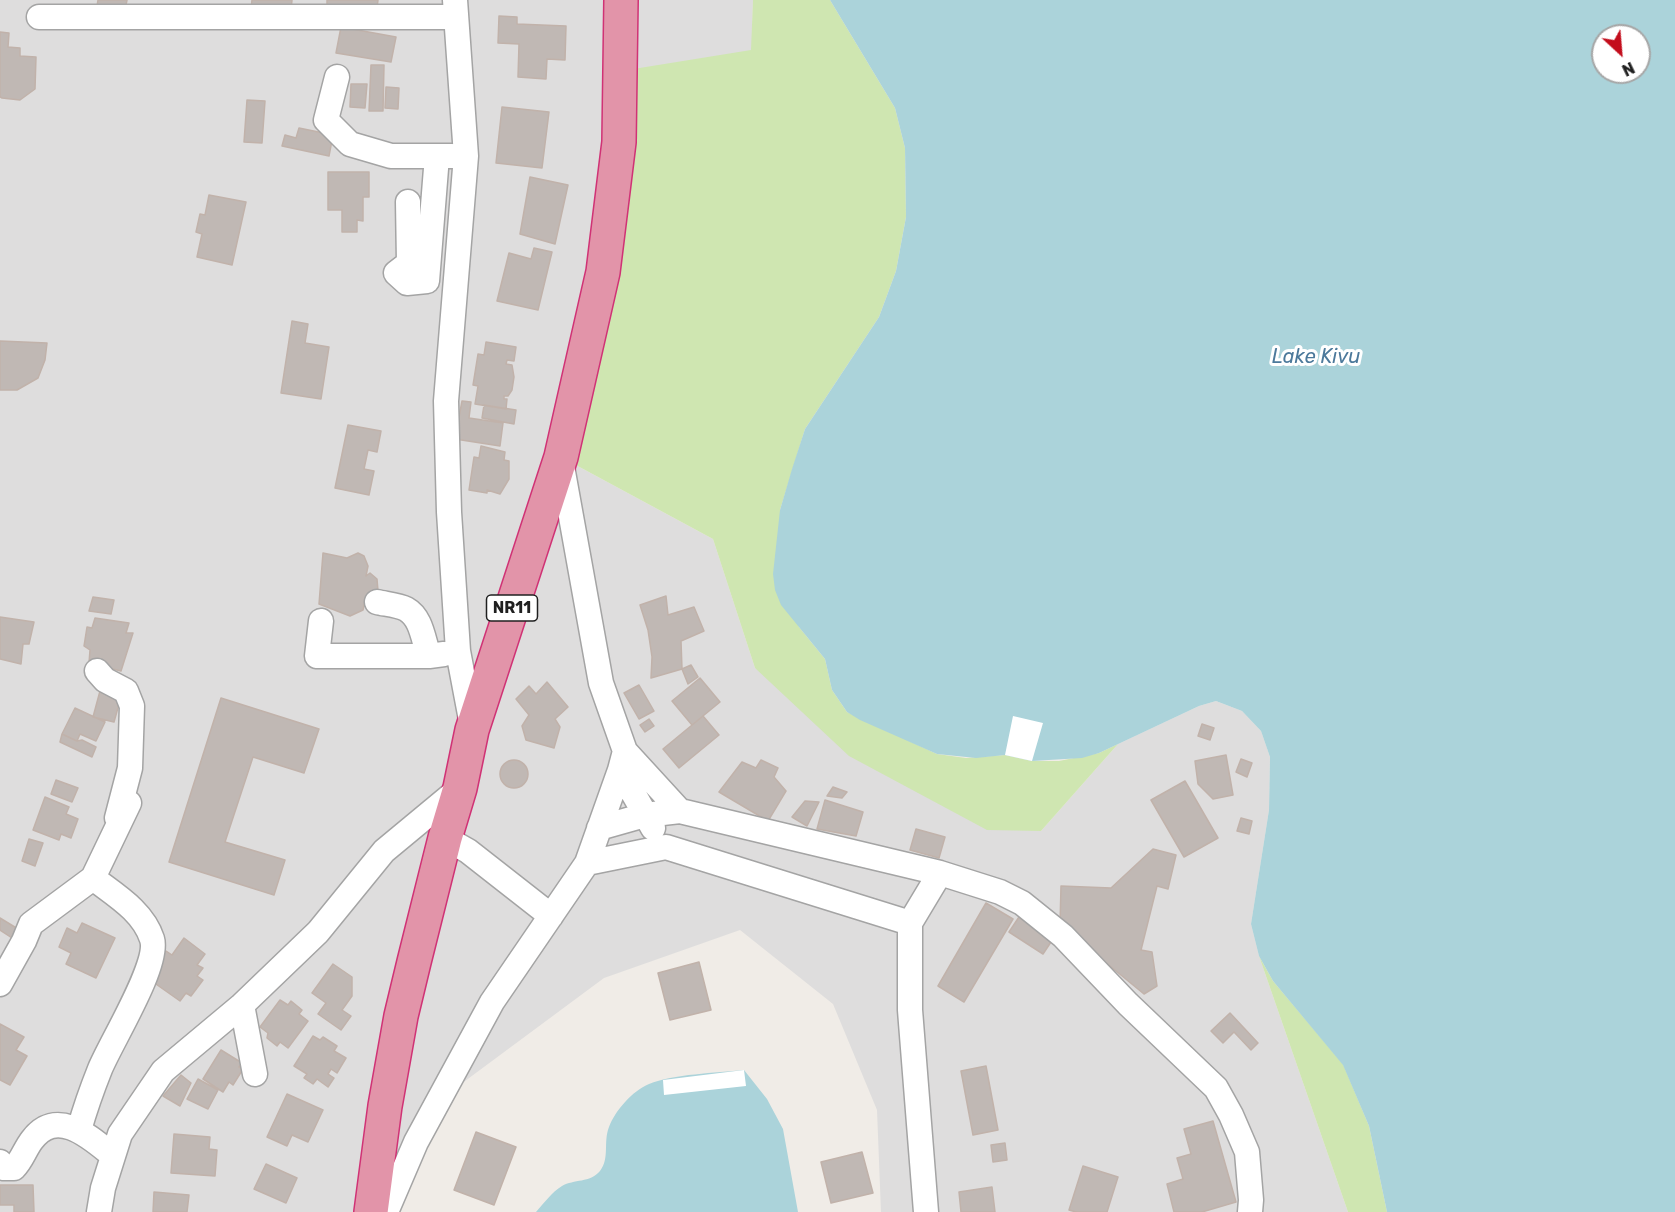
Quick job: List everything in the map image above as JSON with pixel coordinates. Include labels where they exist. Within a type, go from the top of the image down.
[{"type":"highway","name":"NR11","points":[[371,1212],[385,1106],[401,1016],[445,838],[460,788],[472,730],[561,457],[603,272],[619,142],[621,0]]},
{"type":"street","points":[[39,16],[456,8],[466,156],[446,401],[449,512],[458,651],[472,730]]},
{"type":"street","points":[[337,77],[326,120],[350,144],[391,156],[466,156]]},
{"type":"street","points":[[408,202],[409,262],[396,273],[407,283],[427,281],[437,156]]},
{"type":"street","points":[[561,457],[601,683],[623,760],[645,815],[666,847]]},
{"type":"street","points":[[376,602],[406,609],[421,625],[422,637],[429,656]]},
{"type":"street","points":[[321,621],[317,656],[429,656],[458,651]]},
{"type":"street","points":[[97,671],[105,680],[126,691],[132,706],[130,768],[109,846]]},
{"type":"street","points":[[623,760],[680,811]]},
{"type":"street","points":[[386,1212],[416,1142],[492,1002],[587,863],[623,760]]},
{"type":"street","points":[[99,1212],[112,1155],[124,1127],[163,1071],[242,1005],[318,932],[384,851],[460,788]]},
{"type":"street","points":[[0,984],[31,924],[93,878],[129,804]]},
{"type":"street","points":[[599,828],[645,815],[680,811],[940,873],[1000,892],[1022,903],[1062,936],[1128,1004],[1216,1088],[1231,1114],[1247,1152],[1250,1212]]},
{"type":"street","points":[[445,838],[468,851],[551,916]]},
{"type":"street","points":[[587,863],[666,847],[910,923]]},
{"type":"street","points":[[926,1212],[910,1010],[910,923],[940,873]]},
{"type":"street","points":[[79,1130],[100,1069],[131,1006],[153,951],[153,941],[147,927],[135,910],[93,878]]},
{"type":"street","points":[[242,1005],[255,1074]]},
{"type":"street","points":[[0,1162],[4,1168],[14,1168],[33,1139],[50,1126],[57,1125],[79,1130],[112,1155]]},
{"type":"shaded area","points":[[0,0],[753,0],[752,50],[561,457],[713,539],[755,668],[1041,831],[1118,744],[1199,706],[1216,701],[1242,711],[1261,731],[1270,757],[1269,810],[1251,924],[1259,956],[1348,1212],[881,1212],[877,1110],[833,1004],[740,930],[604,978],[461,1084],[416,1142],[386,1212],[0,1212]]},
{"type":"green space","points":[[753,0],[830,0],[895,108],[905,148],[906,217],[896,271],[879,317],[805,429],[780,510],[799,627],[825,659],[832,690],[847,712],[937,754],[966,758],[1005,755],[1032,761],[1059,761],[1099,753],[1118,744],[1041,831],[987,830],[849,756],[755,668],[713,539],[561,457],[621,71],[751,50]]},
{"type":"green space","points":[[1259,956],[1273,981],[1343,1064],[1369,1126],[1387,1212],[1348,1212]]},
{"type":"water","name":"Lake Kivu","points":[[830,0],[1675,0],[1675,1212],[1387,1212],[1369,1126],[1343,1065],[1273,981],[1259,956],[1251,924],[1269,810],[1270,757],[1261,731],[1242,711],[1216,701],[1199,706],[1099,753],[1082,758],[1032,761],[1005,755],[976,758],[937,754],[847,712],[832,690],[825,659],[781,605],[775,590],[773,574],[780,510],[805,429],[879,317],[896,271],[906,217],[905,148],[895,108]]},
{"type":"water","points":[[744,1070],[767,1099],[783,1129],[798,1212],[536,1212],[551,1194],[562,1186],[587,1179],[600,1171],[605,1161],[607,1133],[612,1121],[620,1108],[636,1091],[649,1084],[670,1078]]},
{"type":"pier","points":[[1013,716],[1043,723],[1032,761],[1005,755]]},
{"type":"pier","points":[[744,1070],[746,1086],[664,1095],[663,1080]]},
{"type":"building","points":[[98,0],[127,0],[125,10],[97,6]]},
{"type":"building","points":[[252,0],[292,0],[291,10],[251,9]]},
{"type":"building","points":[[327,0],[378,0],[377,8],[327,5]]},
{"type":"building","points":[[499,16],[517,17],[517,24],[566,26],[565,60],[547,59],[546,79],[518,77],[519,44],[498,43]]},
{"type":"building","points":[[341,27],[396,37],[391,62],[336,53]]},
{"type":"building","points":[[0,32],[9,33],[8,47],[20,48],[20,56],[36,57],[35,89],[20,100],[0,97]]},
{"type":"building","points":[[371,65],[384,65],[383,111],[369,111]]},
{"type":"building","points":[[351,84],[367,84],[365,108],[350,107]]},
{"type":"building","points":[[386,87],[399,88],[398,109],[385,108]]},
{"type":"building","points":[[247,100],[265,101],[262,143],[244,142]]},
{"type":"building","points":[[502,107],[549,112],[542,168],[496,163]]},
{"type":"building","points":[[299,128],[333,135],[329,156],[282,146],[285,135],[296,138]]},
{"type":"building","points":[[328,172],[369,172],[369,197],[363,197],[363,221],[357,220],[357,232],[342,232],[342,210],[328,210]]},
{"type":"building","points":[[530,177],[568,185],[555,244],[520,234]]},
{"type":"building","points":[[209,195],[246,202],[232,265],[197,257],[202,234],[196,232],[200,214],[205,215]]},
{"type":"building","points":[[534,248],[552,252],[538,310],[497,301],[509,253],[531,259]]},
{"type":"building","points":[[292,321],[308,324],[305,343],[329,347],[321,399],[281,393]]},
{"type":"building","points":[[0,341],[47,343],[45,360],[38,378],[17,390],[0,390]]},
{"type":"building","points":[[486,342],[516,347],[514,361],[507,360],[506,364],[512,365],[514,377],[512,390],[508,396],[504,396],[504,399],[507,399],[506,409],[475,404],[478,386],[473,385],[478,354],[484,355]]},
{"type":"building","points":[[462,401],[471,402],[469,418],[503,423],[500,446],[455,439]]},
{"type":"building","points":[[484,405],[516,410],[514,424],[482,418]]},
{"type":"building","points":[[348,425],[381,431],[377,452],[368,450],[364,469],[374,471],[369,495],[335,488]]},
{"type":"building","points":[[481,446],[505,452],[504,460],[509,461],[509,479],[500,494],[487,490],[487,493],[469,490],[474,457],[479,458]]},
{"type":"building","points":[[323,553],[347,558],[358,553],[364,556],[368,566],[366,576],[370,573],[377,579],[378,591],[371,602],[365,601],[363,610],[350,616],[319,604]]},
{"type":"building","points":[[666,596],[668,615],[694,607],[704,631],[681,641],[682,669],[651,678],[652,657],[648,630],[640,605]]},
{"type":"building","points":[[93,597],[114,600],[111,614],[89,611]]},
{"type":"building","points":[[0,617],[34,622],[29,644],[23,644],[21,664],[0,659]]},
{"type":"building","points":[[95,618],[129,623],[126,633],[133,633],[121,671],[89,663],[90,650],[84,646],[87,627],[92,628]]},
{"type":"building","points":[[691,665],[698,677],[688,684],[682,669]]},
{"type":"building","points":[[700,678],[720,702],[692,725],[672,701]]},
{"type":"building","points":[[547,682],[568,707],[555,719],[560,727],[554,748],[526,740],[522,726],[529,715],[516,699],[529,686],[536,694]]},
{"type":"building","points":[[639,685],[654,711],[639,719],[624,693]]},
{"type":"building","points":[[100,691],[121,697],[114,722],[93,717]]},
{"type":"building","points":[[221,698],[319,729],[304,773],[253,757],[225,842],[285,860],[274,895],[169,862]]},
{"type":"building","points":[[75,708],[105,722],[96,741],[80,734],[77,741],[62,734]]},
{"type":"building","points":[[703,716],[719,735],[679,768],[663,749]]},
{"type":"building","points":[[649,719],[654,726],[645,732],[640,725]]},
{"type":"building","points":[[1202,724],[1214,728],[1210,740],[1198,736]]},
{"type":"building","points":[[62,734],[96,747],[92,757],[60,742]]},
{"type":"building","points":[[1226,755],[1233,795],[1213,799],[1198,784],[1195,761]]},
{"type":"building","points":[[1241,759],[1252,763],[1247,777],[1236,772]]},
{"type":"building","points":[[514,760],[524,764],[528,774],[524,784],[514,788],[504,784],[500,774],[504,764]]},
{"type":"building","points":[[761,760],[778,768],[774,777],[786,791],[768,821],[719,792],[742,762],[756,768]]},
{"type":"building","points":[[56,780],[78,788],[72,802],[51,794]]},
{"type":"building","points":[[1185,781],[1218,838],[1184,857],[1151,800]]},
{"type":"building","points":[[833,787],[847,792],[842,798],[827,796]]},
{"type":"building","points":[[45,797],[69,807],[66,814],[78,819],[71,838],[61,834],[59,840],[33,830]]},
{"type":"building","points":[[825,800],[863,812],[856,836],[817,829]]},
{"type":"building","points":[[805,801],[819,802],[807,826],[792,817]]},
{"type":"building","points":[[1241,818],[1252,821],[1249,834],[1237,831]]},
{"type":"building","points":[[916,829],[945,837],[939,858],[910,850]]},
{"type":"building","points":[[29,839],[43,843],[35,866],[22,861]]},
{"type":"building","points":[[1153,849],[1176,855],[1168,889],[1157,886],[1141,950],[1152,952],[1157,986],[1144,994],[1060,925],[1061,886],[1111,888]]},
{"type":"building","points":[[986,903],[1013,919],[964,1002],[938,986]]},
{"type":"building","points":[[1019,917],[1053,939],[1043,954],[1009,932]]},
{"type":"building","points":[[0,918],[18,929],[12,938],[0,930]]},
{"type":"building","points":[[82,923],[115,938],[96,978],[66,964],[71,953],[59,947],[67,928],[77,933]]},
{"type":"building","points":[[184,938],[205,954],[197,965],[203,968],[197,976],[203,980],[191,996],[186,993],[180,1001],[153,982],[158,976],[151,971],[166,951],[172,955]]},
{"type":"building","points":[[699,962],[711,1010],[670,1020],[658,973]]},
{"type":"building","points":[[333,964],[352,977],[352,996],[342,1010],[351,1016],[341,1030],[318,1014],[326,1003],[312,993]]},
{"type":"building","points":[[280,1000],[288,1005],[291,1001],[302,1010],[299,1014],[308,1021],[288,1048],[280,1042],[277,1046],[267,1038],[268,1033],[260,1027]]},
{"type":"building","points":[[1230,1013],[1258,1043],[1251,1050],[1234,1032],[1223,1043],[1211,1031]]},
{"type":"building","points":[[0,1024],[24,1037],[16,1050],[27,1056],[10,1085],[0,1080]]},
{"type":"building","points":[[313,1036],[320,1040],[323,1037],[337,1046],[334,1051],[346,1058],[337,1073],[331,1069],[328,1074],[334,1078],[328,1087],[317,1079],[313,1084],[304,1078],[307,1074],[294,1066]]},
{"type":"building","points":[[221,1050],[242,1063],[239,1067],[243,1069],[233,1085],[229,1082],[223,1092],[203,1079]]},
{"type":"building","points":[[986,1066],[998,1130],[973,1135],[961,1071]]},
{"type":"building","points":[[181,1075],[191,1083],[180,1106],[163,1096]]},
{"type":"building","points":[[198,1079],[218,1090],[208,1109],[187,1099]]},
{"type":"building","points":[[287,1094],[323,1110],[308,1142],[292,1135],[287,1146],[267,1137]]},
{"type":"building","points":[[1213,1121],[1236,1202],[1202,1212],[1174,1212],[1167,1184],[1183,1179],[1177,1158],[1191,1154],[1184,1129]]},
{"type":"building","points":[[476,1132],[516,1147],[494,1205],[454,1190]]},
{"type":"building","points":[[174,1134],[210,1137],[209,1149],[217,1150],[215,1176],[171,1173]]},
{"type":"building","points":[[1005,1143],[1007,1160],[993,1162],[991,1145]]},
{"type":"building","points":[[862,1152],[873,1193],[831,1203],[821,1162]]},
{"type":"building","points":[[266,1164],[297,1178],[286,1203],[254,1189]]},
{"type":"building","points":[[1083,1166],[1118,1177],[1107,1212],[1069,1210]]},
{"type":"building","points":[[0,1185],[33,1185],[34,1212],[14,1212],[14,1205],[0,1205]]},
{"type":"building","points":[[992,1187],[995,1212],[961,1212],[959,1192]]},
{"type":"building","points":[[154,1192],[189,1195],[187,1212],[153,1212]]}]
